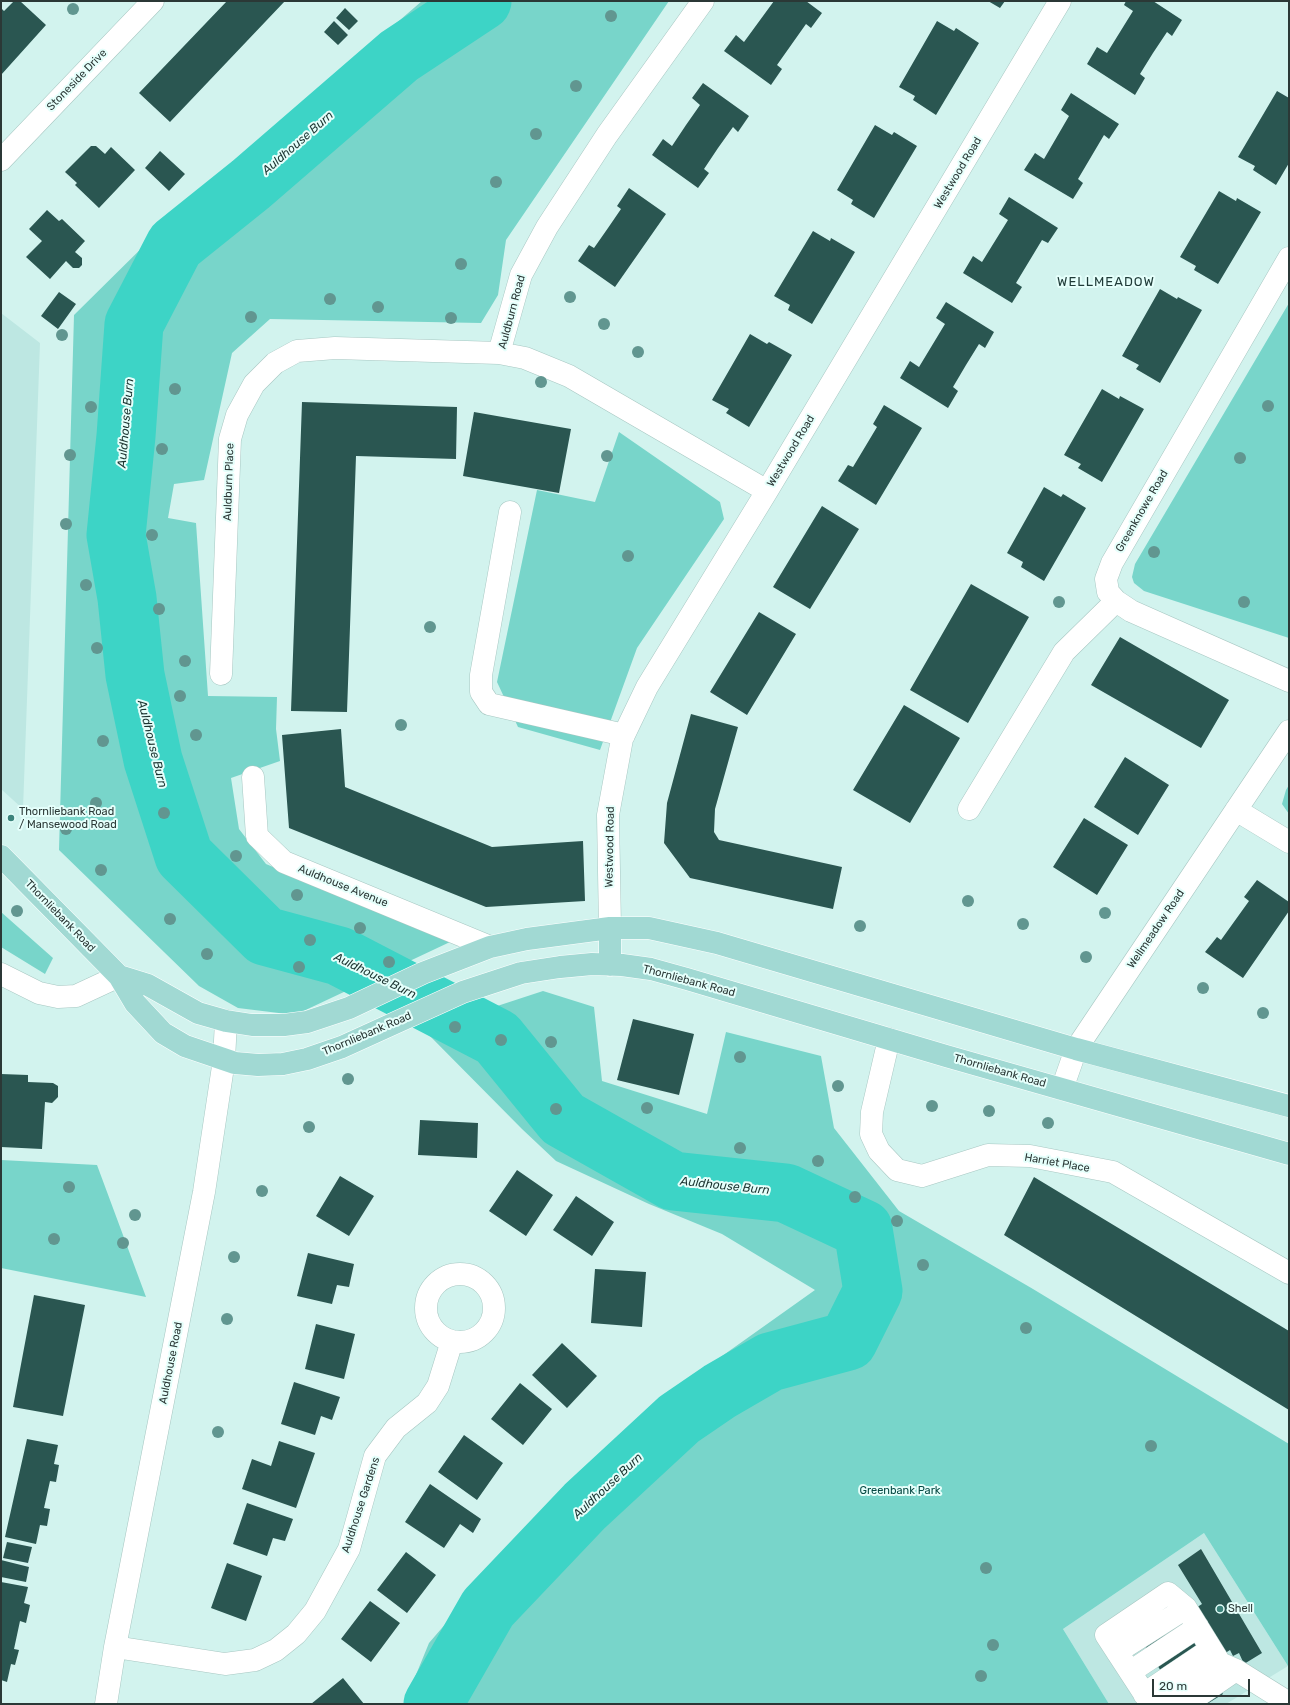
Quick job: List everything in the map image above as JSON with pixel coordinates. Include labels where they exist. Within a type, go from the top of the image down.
[{"type":"main road","name":"Thornliebank Road","points":[[1,856],[119,976],[135,1002],[163,1033],[185,1046],[224,1060],[258,1065],[283,1064],[307,1059],[342,1047],[463,992],[521,973],[560,967],[610,965],[651,969],[1289,1154]]},
{"type":"main road","name":"Thornliebank Road","points":[[119,976],[148,985],[198,1013],[226,1021],[252,1025],[284,1025],[307,1022],[350,1008],[423,973],[490,947],[527,939],[610,928],[649,928],[717,943],[1076,1049],[1289,1106]]},
{"type":"main road","points":[[610,928],[610,965]]},
{"type":"street","name":"Stoneside Drive","points":[[1,160],[153,1]]},
{"type":"street","name":"Auldburn Road","points":[[703,1],[607,135],[547,227],[521,275],[499,353],[525,358],[569,376],[767,491]]},
{"type":"street","name":"Westwood Road","points":[[610,928],[608,815],[622,739],[647,687],[767,491],[1060,1]]},
{"type":"street","name":"Greenknowe Road","points":[[1289,258],[1112,563],[1106,579],[1108,592],[1116,601],[1131,611],[1289,681]]},
{"type":"street","name":"Auldburn Place","points":[[221,674],[230,438],[236,415],[254,384],[275,363],[297,351],[335,348],[499,353]]},
{"type":"street","points":[[510,512],[481,675],[481,692],[489,704],[624,735]]},
{"type":"street","points":[[969,809],[1064,652],[1116,601]]},
{"type":"street","name":"Wellmeadow Road","points":[[1062,1089],[1076,1049],[1289,731]]},
{"type":"street","name":"Auldhouse Avenue","points":[[253,778],[257,836],[284,862],[490,947]]},
{"type":"street","points":[[1236,810],[1289,842]]},
{"type":"street","points":[[1,974],[39,993],[58,997],[76,996],[119,976]]},
{"type":"street","name":"Auldhouse Road","points":[[106,1704],[115,1647],[204,1192],[224,1060],[226,1021]]},
{"type":"street","name":"Harriet Place","points":[[890,1039],[872,1112],[871,1134],[879,1151],[897,1170],[922,1176],[988,1155],[1030,1156],[1113,1172],[1289,1273]]},
{"type":"street","name":"Auldhouse Gardens","points":[[115,1647],[225,1664],[255,1660],[276,1650],[296,1634],[315,1611],[349,1549],[375,1456],[396,1428],[427,1403],[438,1386],[452,1341]]},
{"type":"street","points":[[1144,1691],[1117,1652],[1186,1608],[1214,1649],[1289,1703]]},
{"type":"street","points":[[1144,1691],[1214,1649]]},
{"type":"street","points":[[1144,1691],[1214,1649]]},
{"type":"street","points":[[1186,1704],[1214,1649]]},
{"type":"shaded area","points":[[1,313],[40,343],[23,809],[1,789]]},
{"type":"shaded area","points":[[1204,1533],[1288,1666],[1226,1704],[1109,1704],[1063,1629]]},
{"type":"green space","points":[[422,1],[461,1],[385,54],[195,212],[186,205]]},
{"type":"green space","points":[[508,1],[669,1],[506,240],[498,295],[481,323],[270,319],[232,353],[204,480],[174,484],[168,518],[196,523],[208,696],[277,697],[276,729],[280,761],[231,778],[239,829],[266,864],[450,942],[295,1015],[238,1008],[199,986],[59,850],[74,315],[161,229],[192,251],[362,105],[458,31]]},
{"type":"green space","points":[[1289,303],[1289,638],[1144,591],[1134,583],[1132,577],[1135,564]]},
{"type":"green space","points":[[619,432],[720,502],[724,519],[637,648],[600,750],[518,727],[497,682],[537,490],[595,502]]},
{"type":"green space","points":[[1289,785],[1289,814],[1282,804]]},
{"type":"green space","points":[[1,912],[53,958],[45,974],[1,947]]},
{"type":"green space","name":"Greenbank Park","points":[[543,991],[594,1007],[602,1081],[707,1114],[726,1032],[821,1056],[834,1128],[899,1211],[1033,1289],[1289,1444],[1288,1666],[1204,1533],[1063,1629],[1109,1704],[404,1704],[429,1643],[526,1530],[612,1457],[718,1378],[708,1366],[815,1290],[722,1234],[649,1204],[556,1161],[522,1129],[424,1030]]},
{"type":"green space","points":[[1,1160],[97,1165],[146,1297],[1,1268]]},
{"type":"building","points":[[14,1],[20,1],[46,25],[1,75],[1,8],[4,11]]},
{"type":"building","points":[[227,1],[285,1],[170,122],[139,93]]},
{"type":"building","points":[[774,1],[806,1],[822,13],[811,28],[806,24],[777,65],[782,69],[771,85],[724,51],[736,35],[744,42]]},
{"type":"building","points":[[988,1],[1005,1],[1000,8]]},
{"type":"building","points":[[1126,1],[1153,1],[1182,20],[1172,36],[1167,32],[1153,53],[1140,74],[1145,78],[1135,95],[1087,64],[1097,47],[1107,53],[1133,11],[1124,5]]},
{"type":"building","points":[[345,8],[358,21],[349,30],[336,18]]},
{"type":"building","points":[[334,21],[348,35],[338,45],[324,32]]},
{"type":"building","points":[[937,21],[954,31],[956,28],[979,43],[936,115],[913,100],[915,96],[899,87]]},
{"type":"building","points":[[703,83],[749,116],[738,132],[733,127],[718,148],[704,169],[709,173],[698,188],[652,155],[663,139],[672,146],[700,105],[692,98]]},
{"type":"building","points":[[1277,91],[1289,98],[1289,163],[1276,185],[1253,170],[1255,166],[1238,157]]},
{"type":"building","points":[[1071,93],[1119,124],[1109,139],[1104,135],[1078,179],[1083,183],[1073,199],[1024,170],[1035,153],[1044,159],[1069,116],[1061,110]]},
{"type":"building","points":[[875,125],[892,135],[894,132],[917,146],[874,218],[851,204],[853,200],[837,190]]},
{"type":"building","points":[[91,146],[96,146],[105,154],[111,147],[135,170],[99,208],[75,185],[77,183],[65,172]]},
{"type":"building","points":[[160,151],[185,174],[169,191],[145,168]]},
{"type":"building","points":[[629,188],[666,214],[615,287],[578,261],[589,245],[594,248],[608,228],[621,209],[617,206]]},
{"type":"building","points":[[1219,191],[1236,201],[1237,198],[1261,212],[1218,284],[1194,270],[1196,266],[1180,257]]},
{"type":"building","points":[[1009,197],[1058,228],[1048,243],[1042,240],[1016,283],[1022,287],[1012,303],[963,273],[973,256],[982,262],[1008,220],[999,214]]},
{"type":"building","points":[[47,210],[59,221],[62,219],[85,241],[75,252],[82,258],[82,265],[79,268],[73,268],[66,261],[50,279],[26,257],[42,241],[29,229]]},
{"type":"building","points":[[813,231],[830,241],[831,238],[855,252],[812,324],[788,310],[790,305],[774,296]]},
{"type":"building","points":[[1160,289],[1177,299],[1178,297],[1202,310],[1160,383],[1136,369],[1139,365],[1122,356]]},
{"type":"building","points":[[59,292],[76,304],[58,329],[41,316]]},
{"type":"building","points":[[946,302],[994,332],[985,348],[979,344],[966,365],[953,387],[958,391],[948,408],[900,378],[910,361],[919,367],[945,324],[936,318]]},
{"type":"building","points":[[750,334],[767,344],[769,342],[792,355],[749,427],[726,413],[729,409],[712,400]]},
{"type":"building","points":[[1102,389],[1119,399],[1120,396],[1144,409],[1102,482],[1078,468],[1081,464],[1064,455]]},
{"type":"building","points":[[302,402],[457,407],[456,459],[356,456],[347,712],[291,711]]},
{"type":"building","points":[[884,405],[922,428],[876,505],[838,481],[848,465],[853,467],[877,427],[873,424]]},
{"type":"building","points":[[474,412],[571,429],[559,493],[463,476]]},
{"type":"building","points":[[1044,487],[1061,497],[1063,494],[1086,508],[1044,581],[1021,567],[1023,562],[1007,553]]},
{"type":"building","points":[[822,506],[859,529],[810,609],[773,587]]},
{"type":"building","points":[[971,584],[1029,617],[968,723],[910,690]]},
{"type":"building","points":[[759,612],[796,634],[747,715],[710,692]]},
{"type":"building","points":[[1120,637],[1229,700],[1201,748],[1091,685]]},
{"type":"building","points":[[904,705],[960,738],[910,823],[853,790]]},
{"type":"building","points":[[691,714],[738,727],[715,809],[714,832],[719,840],[842,867],[833,909],[690,878],[664,843],[667,803]]},
{"type":"building","points":[[341,729],[345,787],[492,847],[583,841],[585,901],[486,907],[289,828],[282,735]]},
{"type":"building","points":[[1125,757],[1169,785],[1138,835],[1094,807]]},
{"type":"building","points":[[1084,818],[1128,845],[1097,895],[1053,867]]},
{"type":"building","points":[[1257,880],[1289,902],[1289,911],[1243,978],[1205,952],[1217,937],[1221,940],[1249,901],[1244,897]]},
{"type":"building","points":[[633,1019],[694,1034],[679,1095],[617,1080]]},
{"type":"building","points":[[1,1074],[28,1075],[28,1082],[53,1083],[58,1086],[58,1097],[52,1103],[45,1102],[42,1149],[1,1147]]},
{"type":"building","points":[[420,1120],[478,1123],[477,1158],[418,1155]]},
{"type":"building","points":[[517,1170],[553,1195],[526,1236],[489,1211]]},
{"type":"building","points":[[340,1176],[374,1196],[349,1236],[316,1216]]},
{"type":"building","points":[[1034,1177],[1289,1331],[1289,1410],[1004,1235]]},
{"type":"building","points":[[576,1196],[614,1222],[592,1256],[553,1230]]},
{"type":"building","points":[[308,1253],[354,1264],[349,1287],[337,1285],[332,1304],[297,1296]]},
{"type":"building","points":[[595,1269],[646,1272],[642,1327],[591,1323]]},
{"type":"building","points":[[34,1295],[85,1305],[63,1416],[13,1407]]},
{"type":"building","points":[[316,1324],[355,1334],[344,1379],[305,1369]]},
{"type":"building","points":[[562,1343],[597,1376],[567,1408],[532,1375]]},
{"type":"building","points":[[294,1382],[340,1397],[332,1420],[321,1416],[315,1435],[281,1424]]},
{"type":"building","points":[[520,1383],[552,1409],[523,1445],[491,1419]]},
{"type":"building","points":[[464,1435],[503,1463],[477,1500],[438,1472]]},
{"type":"building","points":[[27,1439],[58,1445],[54,1464],[59,1465],[56,1482],[50,1481],[44,1508],[50,1509],[47,1526],[40,1525],[36,1544],[5,1537]]},
{"type":"building","points":[[279,1441],[315,1453],[296,1508],[242,1489],[252,1459],[271,1466]]},
{"type":"building","points":[[430,1484],[481,1519],[473,1533],[460,1524],[444,1548],[405,1522]]},
{"type":"building","points":[[247,1503],[293,1519],[285,1541],[273,1538],[267,1556],[233,1544]]},
{"type":"building","points":[[7,1542],[32,1547],[28,1563],[3,1558]]},
{"type":"building","points":[[1201,1549],[1262,1653],[1244,1664],[1239,1653],[1233,1656],[1230,1650],[1205,1666],[1223,1694],[1207,1704],[1182,1704],[1136,1632],[1177,1620],[1202,1604],[1178,1565]]},
{"type":"building","points":[[406,1552],[436,1575],[407,1613],[377,1590]]},
{"type":"building","points":[[1,1560],[29,1567],[26,1582],[1,1577]]},
{"type":"building","points":[[227,1563],[262,1576],[246,1621],[211,1608]]},
{"type":"building","points":[[1,1582],[28,1587],[24,1603],[30,1605],[26,1623],[20,1621],[14,1649],[19,1650],[15,1665],[11,1664],[7,1682],[1,1680]]},
{"type":"building","points":[[370,1601],[400,1623],[371,1662],[341,1639]]},
{"type":"building","points":[[343,1678],[364,1704],[311,1704]]},
{"type":"waterway","name":"Auldhouse Burn","points":[[433,1704],[488,1608],[585,1506],[679,1419],[720,1391],[770,1362],[848,1341],[873,1291],[863,1229],[786,1193],[673,1181],[563,1119],[497,1038],[339,956],[265,936],[184,856],[153,760],[135,675],[127,598],[116,535],[126,436],[134,324],[175,245],[251,184],[399,56],[482,1]]},
{"type":"place","name":"Thornliebank Road / Mansewood Road","points":[[11,818]]},
{"type":"place","name":"Shell","points":[[1220,1609]]},
{"type":"district","name":"WELLMEADOW","points":[[1106,282]]}]
